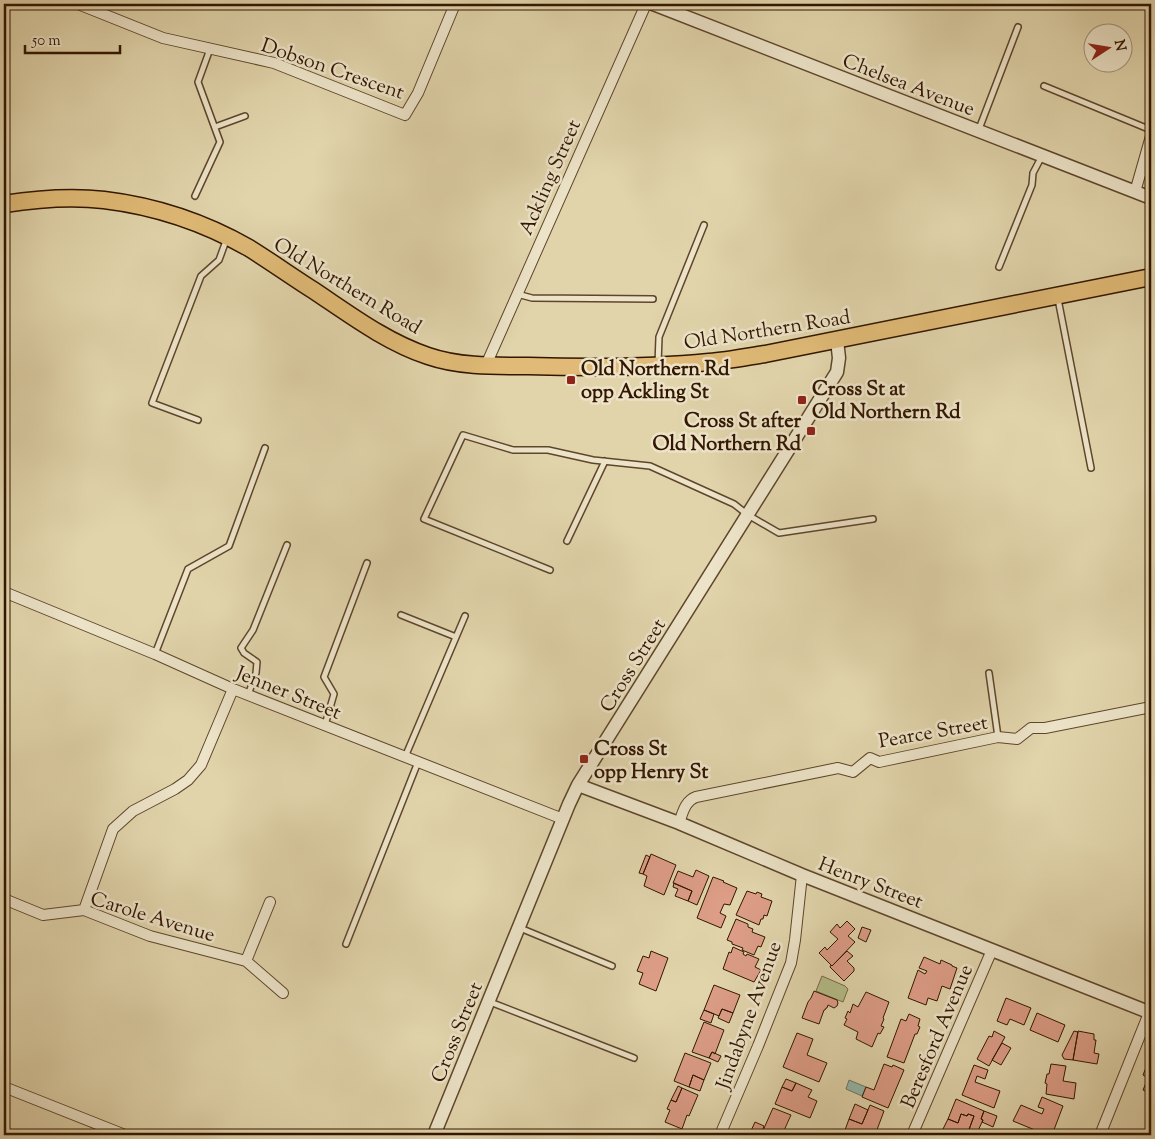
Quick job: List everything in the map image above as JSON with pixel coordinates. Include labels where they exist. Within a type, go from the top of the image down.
[{"type":"main road","name":"Old Northern Road","points":[[4,204],[62,198],[104,200],[138,206],[176,216],[209,229],[248,248],[376,332],[407,348],[430,357],[457,363],[486,365],[576,368],[658,366],[709,362],[765,354],[1151,277]]},
{"type":"street","name":"Dobson Crescent","points":[[78,4],[164,38],[274,63],[406,115],[418,93],[455,4]]},
{"type":"street","name":"Ackling Street","points":[[486,365],[646,4]]},
{"type":"street","name":"Chelsea Avenue","points":[[653,4],[1151,198]]},
{"type":"street","points":[[1135,192],[1151,136]]},
{"type":"street","name":"Cross Street","points":[[434,1135],[578,785],[837,372],[839,358],[837,340]]},
{"type":"street","name":"Jenner Street","points":[[4,592],[155,654],[233,689],[563,819]]},
{"type":"street","points":[[84,910],[113,829],[134,811],[188,780],[201,765],[233,689]]},
{"type":"street","name":"Pearce Street","points":[[679,823],[685,806],[689,800],[696,797],[838,768],[853,772],[870,758],[879,762],[998,737],[1016,739],[1031,728],[1045,728],[1151,707]]},
{"type":"street","name":"Henry Street","points":[[578,785],[679,823],[802,875],[1150,1013]]},
{"type":"street","name":"Jindabyne Avenue","points":[[720,1135],[791,963],[802,875]]},
{"type":"street","name":"Carole Avenue","points":[[4,899],[43,915],[84,910],[150,936],[246,961],[283,993]]},
{"type":"street","points":[[246,961],[270,902]]},
{"type":"street","name":"Beresford Avenue","points":[[912,1135],[992,950]]},
{"type":"street","points":[[1100,1135],[1150,1013]]},
{"type":"street","points":[[4,1087],[125,1135]]},
{"type":"lane","points":[[978,131],[1018,27]]},
{"type":"lane","points":[[195,196],[220,142],[198,82],[210,48]]},
{"type":"lane","points":[[1044,86],[1151,130]]},
{"type":"lane","points":[[215,128],[245,116]]},
{"type":"lane","points":[[999,267],[1032,185],[1033,173],[1042,155]]},
{"type":"lane","points":[[658,366],[659,337],[704,226]]},
{"type":"lane","points":[[198,420],[152,403],[201,276],[219,260],[227,238]]},
{"type":"lane","points":[[518,294],[532,298],[653,299]]},
{"type":"lane","points":[[1058,296],[1091,468]]},
{"type":"lane","points":[[550,570],[424,519],[463,435],[513,450],[548,450],[593,460],[650,466],[734,504],[748,515],[779,533],[873,519]]},
{"type":"lane","points":[[155,654],[188,569],[229,546],[265,448]]},
{"type":"lane","points":[[567,542],[605,461]]},
{"type":"lane","points":[[248,695],[256,673],[257,662],[244,653],[241,648],[253,630],[287,545]]},
{"type":"lane","points":[[325,725],[334,694],[324,677],[367,563]]},
{"type":"lane","points":[[401,615],[456,636]]},
{"type":"lane","points":[[405,757],[465,616]]},
{"type":"lane","points":[[989,672],[998,737]]},
{"type":"lane","points":[[346,944],[418,762]]},
{"type":"lane","points":[[518,927],[612,966]]},
{"type":"lane","points":[[489,1001],[634,1058]]},
{"type":"green space","points":[[822,976],[848,989],[843,1002],[816,991]]},
{"type":"shaded area","points":[[849,1080],[866,1087],[862,1096],[846,1089]]},
{"type":"building","points":[[651,854],[676,865],[664,895],[644,886],[647,876],[643,874]]},
{"type":"building","points":[[646,855],[650,857],[643,874],[639,873]]},
{"type":"building","points":[[696,870],[709,876],[697,905],[688,901],[692,891],[673,883],[678,871],[693,877]]},
{"type":"building","points":[[713,877],[737,888],[730,905],[724,904],[720,913],[726,916],[721,928],[697,918]]},
{"type":"building","points":[[674,883],[692,891],[688,901],[675,896],[678,889],[673,887]]},
{"type":"building","points":[[747,891],[762,894],[761,897],[772,901],[767,916],[764,915],[759,925],[736,915]]},
{"type":"building","points":[[736,919],[748,924],[748,927],[753,929],[752,932],[765,937],[761,947],[758,946],[754,955],[727,940]]},
{"type":"building","points":[[847,921],[855,929],[848,936],[855,942],[832,966],[819,953],[825,947],[827,950],[838,939],[830,932],[837,924],[840,928]]},
{"type":"building","points":[[862,927],[871,930],[866,942],[858,938]]},
{"type":"building","points":[[733,947],[744,952],[743,954],[746,956],[747,954],[759,959],[755,967],[761,970],[754,982],[723,969],[729,952],[731,953]]},
{"type":"building","points":[[651,951],[668,958],[656,991],[639,984],[643,973],[637,971],[643,956],[649,958]]},
{"type":"building","points":[[847,951],[853,956],[847,961],[854,968],[854,971],[844,981],[830,967]]},
{"type":"building","points":[[924,957],[940,964],[941,960],[957,968],[950,989],[942,986],[937,1001],[928,998],[926,1005],[908,998],[918,970],[925,974],[927,971],[919,968]]},
{"type":"building","points":[[714,985],[740,995],[733,1013],[722,1009],[719,1016],[704,1010]]},
{"type":"building","points":[[814,991],[837,1000],[838,1003],[834,1008],[828,1005],[819,1024],[802,1018]]},
{"type":"building","points":[[866,992],[889,1002],[881,1026],[884,1027],[880,1034],[878,1033],[872,1047],[856,1039],[858,1032],[844,1025],[848,1011],[850,1013],[853,1004],[858,1007]]},
{"type":"building","points":[[1006,998],[1031,1008],[1024,1025],[1010,1019],[1007,1025],[997,1021]]},
{"type":"building","points":[[722,1009],[733,1013],[729,1023],[718,1018]]},
{"type":"building","points":[[704,1010],[714,1014],[711,1023],[700,1019]]},
{"type":"building","points":[[1037,1013],[1065,1025],[1058,1042],[1030,1030]]},
{"type":"building","points":[[909,1014],[920,1019],[918,1026],[920,1027],[917,1034],[915,1034],[904,1063],[887,1057],[901,1019],[906,1021]]},
{"type":"building","points":[[704,1022],[724,1030],[715,1054],[712,1052],[709,1058],[692,1052]]},
{"type":"building","points":[[994,1031],[1005,1037],[989,1066],[977,1059],[989,1036],[992,1037]]},
{"type":"building","points":[[1074,1031],[1078,1032],[1073,1060],[1064,1059],[1062,1055]]},
{"type":"building","points":[[1078,1031],[1094,1034],[1094,1040],[1096,1040],[1094,1053],[1099,1054],[1097,1064],[1073,1060]]},
{"type":"building","points":[[797,1033],[813,1039],[807,1055],[827,1063],[819,1082],[783,1067]]},
{"type":"building","points":[[1002,1043],[1011,1048],[1001,1065],[992,1060]]},
{"type":"building","points":[[712,1052],[721,1056],[718,1062],[709,1058]]},
{"type":"building","points":[[685,1053],[711,1063],[704,1080],[693,1075],[689,1087],[674,1081]]},
{"type":"building","points":[[884,1064],[892,1067],[893,1065],[904,1070],[888,1108],[862,1097],[866,1087],[874,1090]]},
{"type":"building","points":[[1051,1064],[1066,1066],[1063,1081],[1076,1083],[1074,1099],[1046,1094],[1047,1084],[1045,1083]]},
{"type":"building","points":[[974,1065],[988,1070],[985,1079],[977,1076],[975,1082],[1000,1091],[994,1108],[962,1095]]},
{"type":"building","points":[[1147,1065],[1151,1067],[1151,1094],[1143,1090],[1148,1078],[1143,1075]]},
{"type":"building","points":[[693,1075],[704,1080],[700,1091],[689,1087]]},
{"type":"building","points":[[786,1079],[796,1083],[792,1091],[782,1087]]},
{"type":"building","points":[[796,1083],[812,1090],[808,1097],[817,1101],[810,1118],[775,1104],[782,1087],[792,1091]]},
{"type":"building","points":[[678,1086],[682,1088],[676,1102],[671,1100]]},
{"type":"building","points":[[682,1088],[698,1095],[682,1129],[665,1122],[670,1110],[667,1109],[671,1100],[676,1102]]},
{"type":"building","points":[[1042,1097],[1063,1106],[1052,1135],[1047,1135],[1013,1121],[1021,1105],[1042,1114],[1044,1109],[1038,1107]]},
{"type":"building","points":[[956,1099],[984,1111],[981,1119],[983,1120],[976,1135],[967,1135],[974,1116],[961,1114],[958,1123],[948,1119]]},
{"type":"building","points":[[855,1104],[868,1110],[862,1124],[849,1119]]},
{"type":"building","points":[[870,1105],[884,1111],[875,1135],[857,1135],[845,1130],[849,1119],[862,1124]]},
{"type":"building","points":[[773,1108],[791,1115],[782,1135],[761,1135]]},
{"type":"building","points":[[984,1111],[997,1116],[993,1127],[982,1122],[983,1120],[981,1119]]},
{"type":"building","points":[[961,1114],[974,1116],[967,1135],[960,1135],[943,1129],[948,1119],[958,1123]]},
{"type":"building","points":[[755,1122],[764,1126],[761,1135],[750,1133]]},
{"type":"place","name":"Old Northern Rd opp Ackling St","points":[[571,380]]},
{"type":"place","name":"Cross St at Old Northern Rd","points":[[802,400]]},
{"type":"place","name":"Cross St after Old Northern Rd","points":[[811,431]]},
{"type":"place","name":"Cross St opp Henry St","points":[[584,759]]}]
